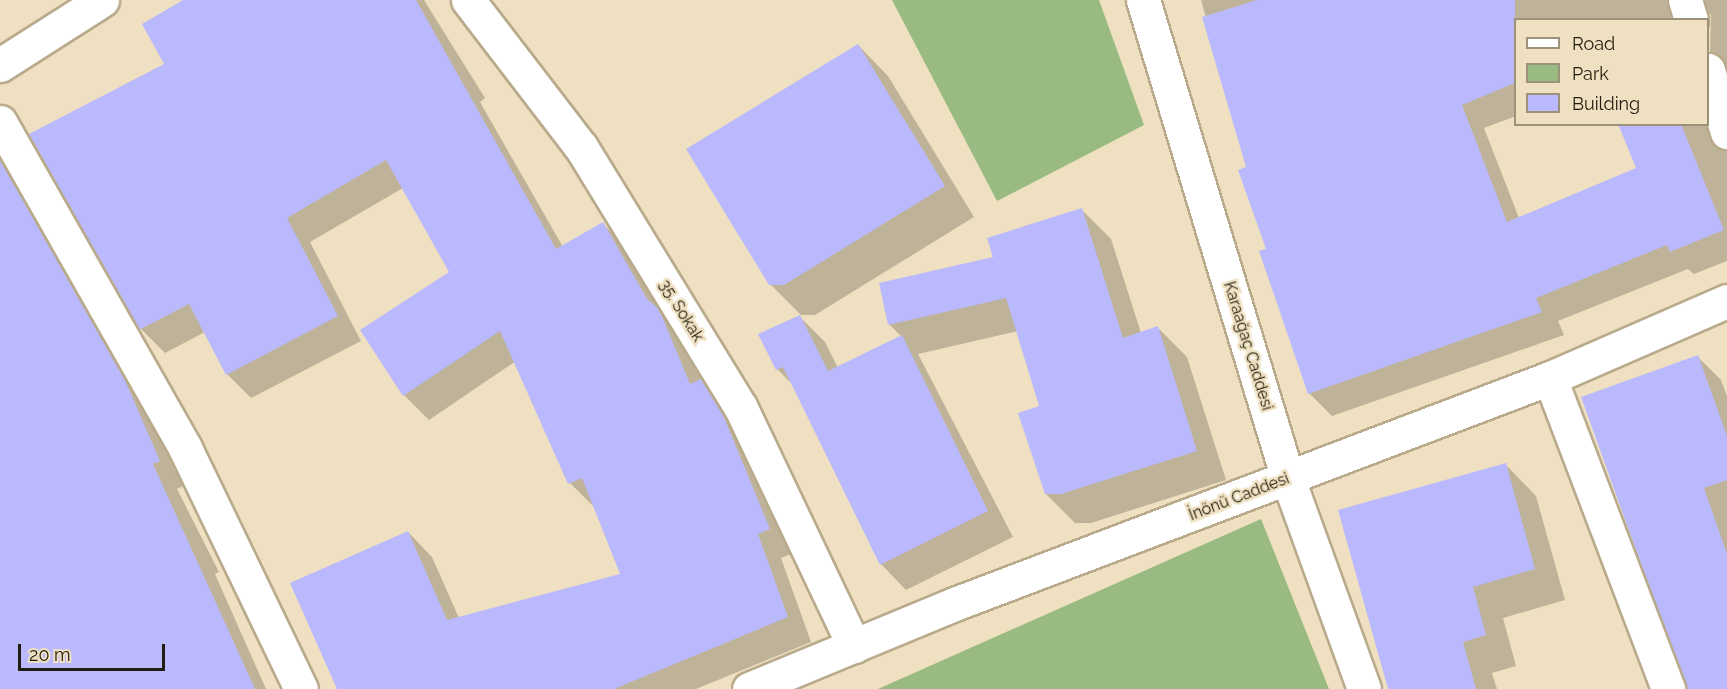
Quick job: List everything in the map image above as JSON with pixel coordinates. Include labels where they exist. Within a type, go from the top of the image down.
[{"type":"street","points":[[0,65],[102,0]]},
{"type":"street","name":"35. Sokak","points":[[468,0],[581,147],[740,406],[854,646]]},
{"type":"street","name":"Karaağaç Caddesi","points":[[1143,0],[1288,479],[1364,689]]},
{"type":"street","points":[[1685,0],[1690,18]]},
{"type":"street","points":[[1709,76],[1727,132]]},
{"type":"street","points":[[0,122],[185,448],[301,689]]},
{"type":"street","name":"İnönü Caddesi","points":[[749,689],[854,646],[1550,378],[1727,301]]},
{"type":"street","points":[[1550,378],[1668,689]]},
{"type":"green space","points":[[892,0],[1099,0],[1144,125],[997,201]]},
{"type":"green space","points":[[1261,519],[1329,689],[878,689]]},
{"type":"building","points":[[183,0],[416,0],[556,249],[603,222],[647,299],[659,309],[690,384],[701,379],[723,415],[770,529],[758,534],[788,617],[614,689],[337,689],[290,583],[408,531],[447,620],[620,574],[582,478],[568,484],[500,331],[403,396],[360,330],[449,272],[386,160],[287,218],[338,316],[226,375],[189,304],[139,330],[29,134],[164,64],[142,24]]},
{"type":"building","points":[[1257,0],[1515,0],[1514,83],[1462,105],[1507,222],[1636,168],[1619,126],[1682,126],[1724,230],[1670,252],[1667,245],[1536,298],[1542,312],[1308,394],[1259,251],[1266,249],[1238,170],[1246,167],[1202,17]]},
{"type":"building","points":[[858,44],[945,186],[784,285],[769,285],[686,149]]},
{"type":"building","points":[[0,160],[124,378],[160,461],[153,464],[255,689],[0,689]]},
{"type":"building","points":[[1082,208],[1123,338],[1158,326],[1197,451],[1061,494],[1045,494],[1018,413],[1039,406],[1006,298],[888,325],[879,283],[993,257],[987,238]]},
{"type":"building","points":[[800,315],[828,371],[902,335],[988,511],[880,565],[783,367],[776,370],[758,334]]},
{"type":"building","points":[[1698,355],[1727,436],[1727,480],[1704,488],[1727,554],[1727,689],[1686,689],[1581,397]]},
{"type":"building","points":[[1506,463],[1535,569],[1473,587],[1486,635],[1463,642],[1476,689],[1388,689],[1338,510]]}]
